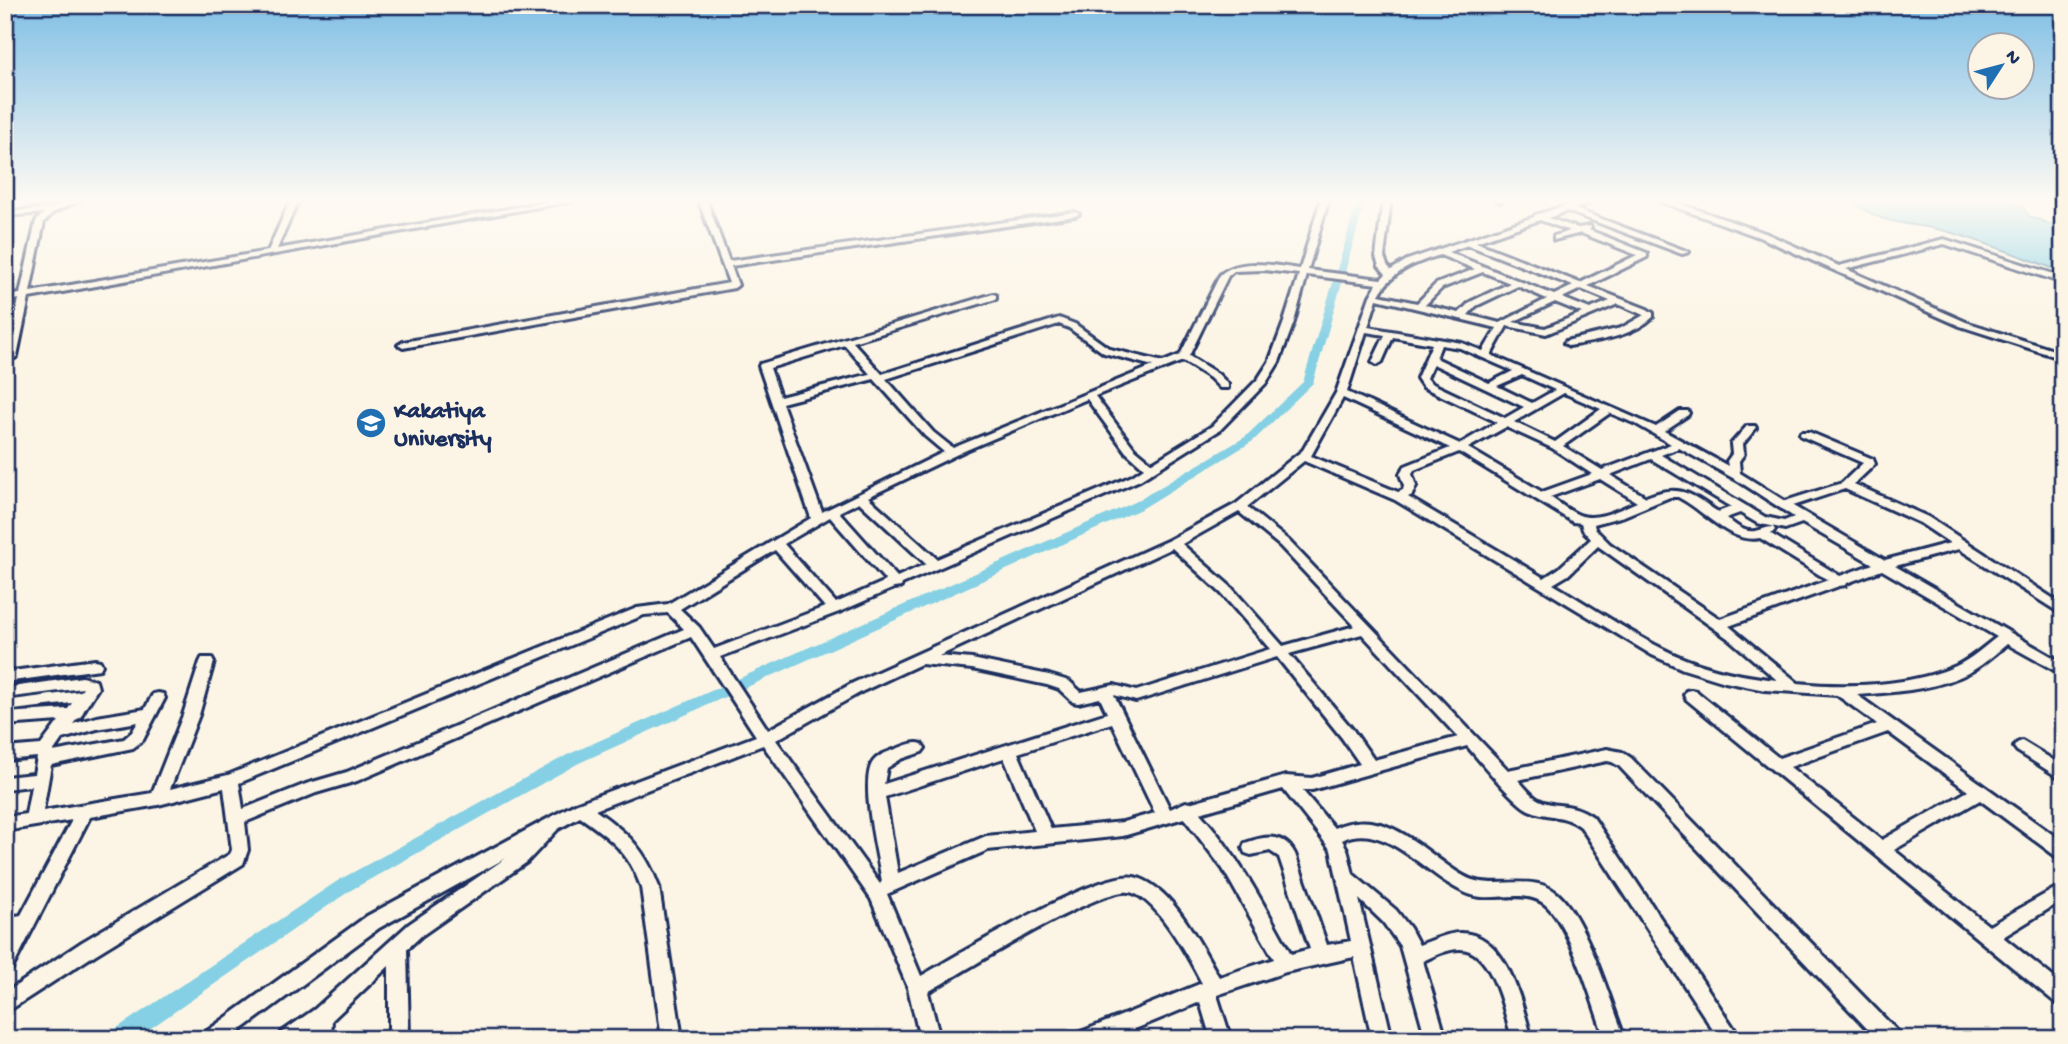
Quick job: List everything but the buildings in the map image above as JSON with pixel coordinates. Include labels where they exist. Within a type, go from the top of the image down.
[{"type":"street","points":[[12,356],[35,248]]},
{"type":"street","points":[[271,253],[273,248]]},
{"type":"street","points":[[5,299],[299,248]]},
{"type":"street","points":[[402,345],[734,285],[720,248]]},
{"type":"street","points":[[726,264],[840,248]]},
{"type":"street","points":[[715,659],[1100,495],[1136,478],[1216,428],[1262,381],[1274,362],[1307,274],[1313,248]]},
{"type":"street","points":[[1381,248],[1383,266],[1390,273]]},
{"type":"street","points":[[5,824],[158,799],[231,780],[642,611],[671,608],[818,519],[951,452],[995,431],[1184,357],[1224,275],[1232,269],[1264,267],[1375,282],[1390,273],[1452,248]]},
{"type":"street","points":[[1482,248],[1644,311],[1650,318],[1606,336],[1569,343]]},
{"type":"street","points":[[1485,356],[1503,324],[1644,255],[1625,248]]},
{"type":"street","points":[[1673,248],[1685,252]]},
{"type":"street","points":[[1792,248],[1964,324],[2063,356]]},
{"type":"street","points":[[1839,268],[1918,248]]},
{"type":"street","points":[[1965,248],[2063,280]]},
{"type":"street","points":[[1440,252],[1591,313]]},
{"type":"street","points":[[1419,309],[1439,286],[1483,269]]},
{"type":"street","points":[[213,1039],[373,922],[581,808],[766,738],[858,687],[1173,543],[1240,507],[1308,452],[1341,393],[1364,329],[1374,296],[1375,282]]},
{"type":"street","points":[[1462,316],[1473,304],[1518,283]]},
{"type":"street","points":[[1374,296],[1419,309],[1542,332],[1618,301]]},
{"type":"street","points":[[818,519],[764,366],[993,298]]},
{"type":"street","points":[[778,401],[878,376],[1059,321],[1072,326],[1107,351],[1163,365]]},
{"type":"street","points":[[1364,329],[1462,346],[1657,431],[2063,670]]},
{"type":"street","points":[[1377,362],[1390,334]]},
{"type":"street","points":[[848,342],[929,434],[951,452]]},
{"type":"street","points":[[1438,342],[1422,379],[1427,385],[1556,446],[1647,503]]},
{"type":"street","points":[[1184,357],[1206,370],[1224,386]]},
{"type":"street","points":[[1430,359],[1533,407]]},
{"type":"street","points":[[1490,386],[1520,372]]},
{"type":"street","points":[[1399,497],[1408,492],[1410,486],[1406,471],[1460,448],[1562,390]]},
{"type":"street","points":[[1341,393],[1460,448],[1543,496],[1567,514],[1587,521],[1609,518],[1671,494],[1678,494],[1744,534],[1758,537],[1778,525],[1803,518]]},
{"type":"street","points":[[1089,395],[1130,450],[1150,468]]},
{"type":"street","points":[[1556,446],[1608,409]]},
{"type":"street","points":[[1657,431],[1684,413]]},
{"type":"street","points":[[1734,475],[1733,461],[1738,454],[1738,440],[1751,428]]},
{"type":"street","points":[[1784,505],[1846,485],[1869,461],[1805,433]]},
{"type":"street","points":[[1543,496],[1678,445]]},
{"type":"street","points":[[1652,455],[1741,509],[1761,520],[1778,525]]},
{"type":"street","points":[[1303,456],[1399,497],[1657,652],[1687,667],[1765,684],[1842,691],[1895,688],[1955,673],[1968,667],[2007,637]]},
{"type":"street","points":[[1672,467],[1701,458]]},
{"type":"street","points":[[1846,485],[1924,520],[2063,611]]},
{"type":"street","points":[[861,497],[935,565]]},
{"type":"street","points":[[1240,507],[1284,543],[1534,806],[1541,809],[1568,810],[1587,822],[1731,1039]]},
{"type":"street","points":[[1717,517],[1741,509]]},
{"type":"street","points":[[831,512],[896,584]]},
{"type":"street","points":[[1587,521],[1589,530],[1597,540],[1647,578],[1718,625],[1793,686]]},
{"type":"street","points":[[1762,534],[1841,582]]},
{"type":"street","points":[[1545,583],[1563,572],[1597,540]]},
{"type":"street","points":[[1173,543],[1216,578],[1282,652],[1344,729],[1371,768]]},
{"type":"street","points":[[778,544],[834,609]]},
{"type":"street","points":[[1718,625],[1883,565],[1961,544]]},
{"type":"street","points":[[671,608],[694,630],[766,738],[884,890]]},
{"type":"street","points":[[918,659],[972,664],[1049,680],[1064,685],[1078,698],[1121,690],[1136,696],[1365,628]]},
{"type":"street","points":[[235,819],[312,788],[351,778],[694,630]]},
{"type":"street","points":[[158,799],[191,715],[207,662]]},
{"type":"street","points":[[5,677],[95,665]]},
{"type":"street","points":[[5,693],[87,682],[91,688],[45,755],[33,820]]},
{"type":"street","points":[[22,704],[34,689]]},
{"type":"street","points":[[1842,691],[2063,852]]},
{"type":"street","points":[[1105,693],[1165,816]]},
{"type":"street","points":[[1691,695],[2063,998]]},
{"type":"street","points":[[5,706],[87,696]]},
{"type":"street","points":[[5,754],[45,755],[128,744],[138,736],[158,698]]},
{"type":"street","points":[[5,719],[75,714]]},
{"type":"street","points":[[60,734],[97,723],[150,714]]},
{"type":"street","points":[[876,793],[1116,716]]},
{"type":"street","points":[[1777,765],[1889,726]]},
{"type":"street","points":[[884,890],[936,862],[986,843],[1104,832],[1286,782],[1312,784],[1469,740]]},
{"type":"street","points":[[2022,747],[2063,774]]},
{"type":"street","points":[[916,748],[877,767],[876,793],[884,890],[917,988],[930,1039]]},
{"type":"street","points":[[1009,751],[1045,836]]},
{"type":"street","points":[[1504,777],[1607,755],[1616,756],[1625,762],[1891,1039]]},
{"type":"street","points":[[5,783],[41,779]]},
{"type":"street","points":[[5,1004],[89,948],[230,865],[240,853],[231,780]]},
{"type":"street","points":[[1286,782],[1339,849],[1382,1039]]},
{"type":"street","points":[[1880,849],[1980,792]]},
{"type":"street","points":[[581,808],[624,840],[635,851],[644,867],[672,1039]]},
{"type":"street","points":[[1186,809],[1212,837],[1249,895],[1287,964]]},
{"type":"street","points":[[5,962],[85,811]]},
{"type":"street","points":[[289,1039],[322,1016],[415,930],[521,857],[542,840],[557,822]]},
{"type":"street","points":[[1332,837],[1352,828],[1377,830],[1475,888],[1536,889],[1546,894],[1567,918],[1615,1039]]},
{"type":"street","points":[[1251,848],[1273,843],[1280,846],[1286,854],[1321,953]]},
{"type":"street","points":[[1346,878],[1394,919],[1402,930],[1413,956],[1436,1039]]},
{"type":"street","points":[[917,988],[1062,908],[1117,884],[1128,883],[1140,888],[1178,925],[1210,988],[1222,1039]]},
{"type":"street","points":[[1988,936],[2063,891]]},
{"type":"street","points":[[5,926],[25,922]]},
{"type":"street","points":[[1413,956],[1460,940],[1480,946],[1499,968],[1522,1039]]},
{"type":"street","points":[[398,947],[399,1039]]},
{"type":"street","points":[[1088,1039],[1210,988],[1321,953],[1360,948]]},
{"type":"street","points":[[321,1039],[322,1016]]},
{"type":"water","points":[[1997,248],[2063,248],[2063,272]]},
{"type":"waterway","points":[[118,1039],[345,885],[573,759],[1139,505],[1249,439],[1308,383],[1348,248]]},
{"type":"place","name":"Kakatiya University","points":[[371,423]]}]
